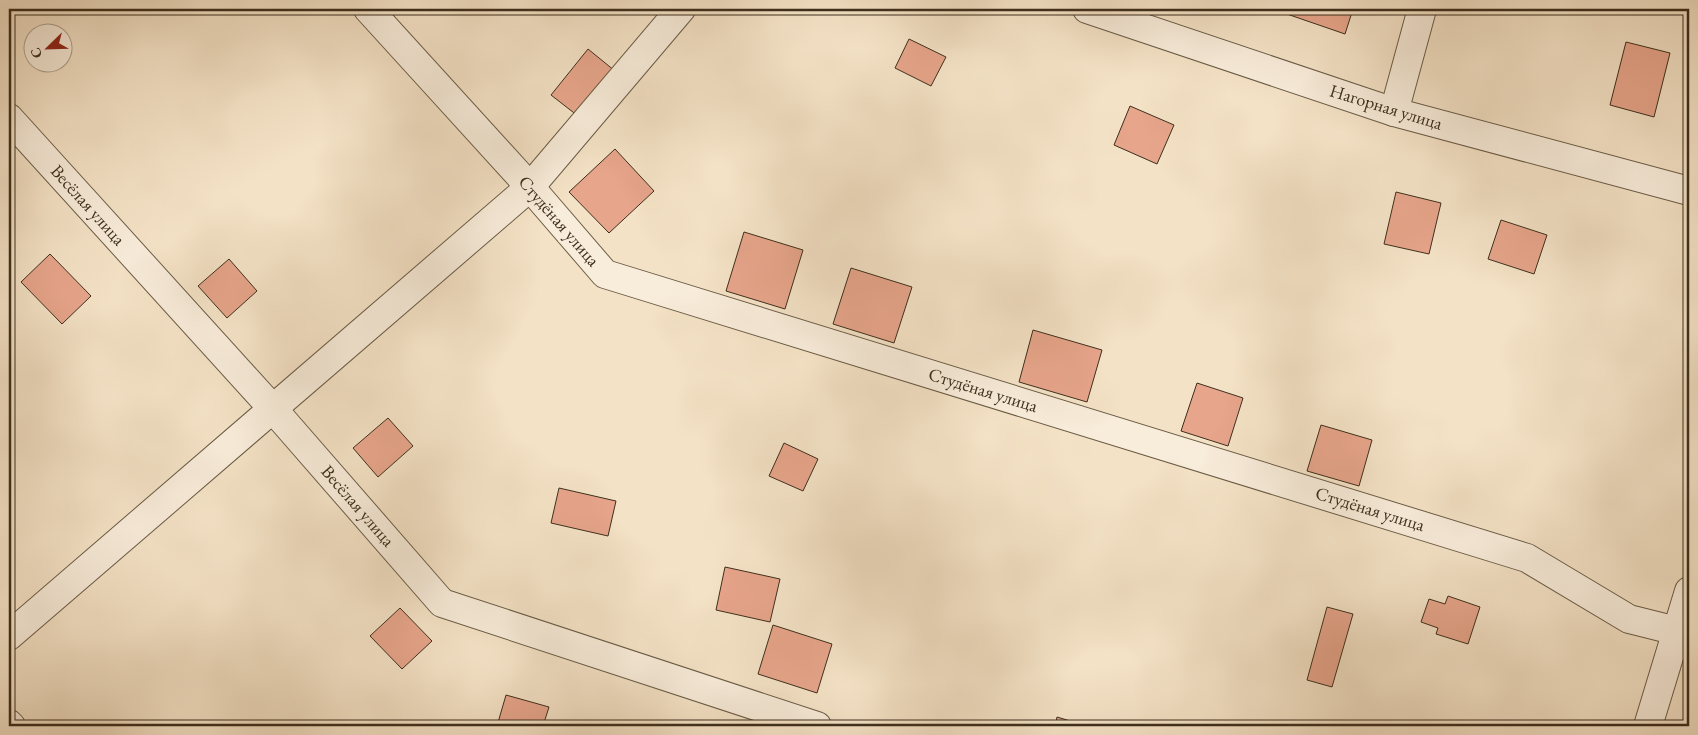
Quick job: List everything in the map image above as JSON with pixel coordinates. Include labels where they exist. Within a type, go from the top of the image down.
[{"type":"street","name":"Студёная улица","points":[[368,9],[605,274],[1527,558],[1629,620],[1683,632]]},
{"type":"street","points":[[9,636],[530,188],[681,9]]},
{"type":"street","name":"Нагорная улица","points":[[1087,9],[1394,112],[1689,192]]},
{"type":"street","points":[[1394,112],[1422,9]]},
{"type":"street","name":"Весёлая улица","points":[[9,118],[273,409],[442,603],[817,726]]},
{"type":"street","points":[[1648,726],[1683,632],[1689,591]]},
{"type":"building","points":[[1286,9],[1353,9],[1345,34],[1284,13]]},
{"type":"building","points":[[909,39],[946,57],[931,86],[895,68]]},
{"type":"building","points":[[1626,42],[1670,53],[1654,117],[1610,105]]},
{"type":"building","points":[[588,49],[615,71],[578,116],[551,95]]},
{"type":"building","points":[[1130,106],[1174,125],[1157,164],[1114,145]]},
{"type":"building","points":[[615,149],[654,191],[609,233],[569,192]]},
{"type":"building","points":[[1396,192],[1441,203],[1429,254],[1384,244]]},
{"type":"building","points":[[1501,220],[1547,235],[1534,274],[1488,259]]},
{"type":"building","points":[[744,232],[803,250],[785,309],[726,291]]},
{"type":"building","points":[[50,254],[91,296],[62,324],[21,282]]},
{"type":"building","points":[[229,259],[257,291],[227,318],[198,286]]},
{"type":"building","points":[[851,268],[912,287],[894,343],[833,324]]},
{"type":"building","points":[[1033,330],[1102,350],[1087,402],[1019,382]]},
{"type":"building","points":[[1197,383],[1243,398],[1228,446],[1181,431]]},
{"type":"building","points":[[388,418],[413,446],[378,477],[353,448]]},
{"type":"building","points":[[1321,425],[1372,440],[1359,486],[1307,471]]},
{"type":"building","points":[[784,443],[818,459],[803,491],[769,476]]},
{"type":"building","points":[[559,488],[616,501],[608,536],[551,523]]},
{"type":"building","points":[[725,567],[780,579],[770,622],[716,610]]},
{"type":"building","points":[[1448,596],[1480,607],[1468,644],[1436,634],[1438,628],[1421,622],[1429,599],[1445,604]]},
{"type":"building","points":[[1327,607],[1353,614],[1332,687],[1307,680]]},
{"type":"building","points":[[400,608],[432,641],[402,669],[370,636]]},
{"type":"building","points":[[773,625],[832,644],[817,693],[758,674]]},
{"type":"building","points":[[506,695],[549,707],[543,726],[497,726]]},
{"type":"building","points":[[1057,717],[1087,726],[1055,726]]}]
